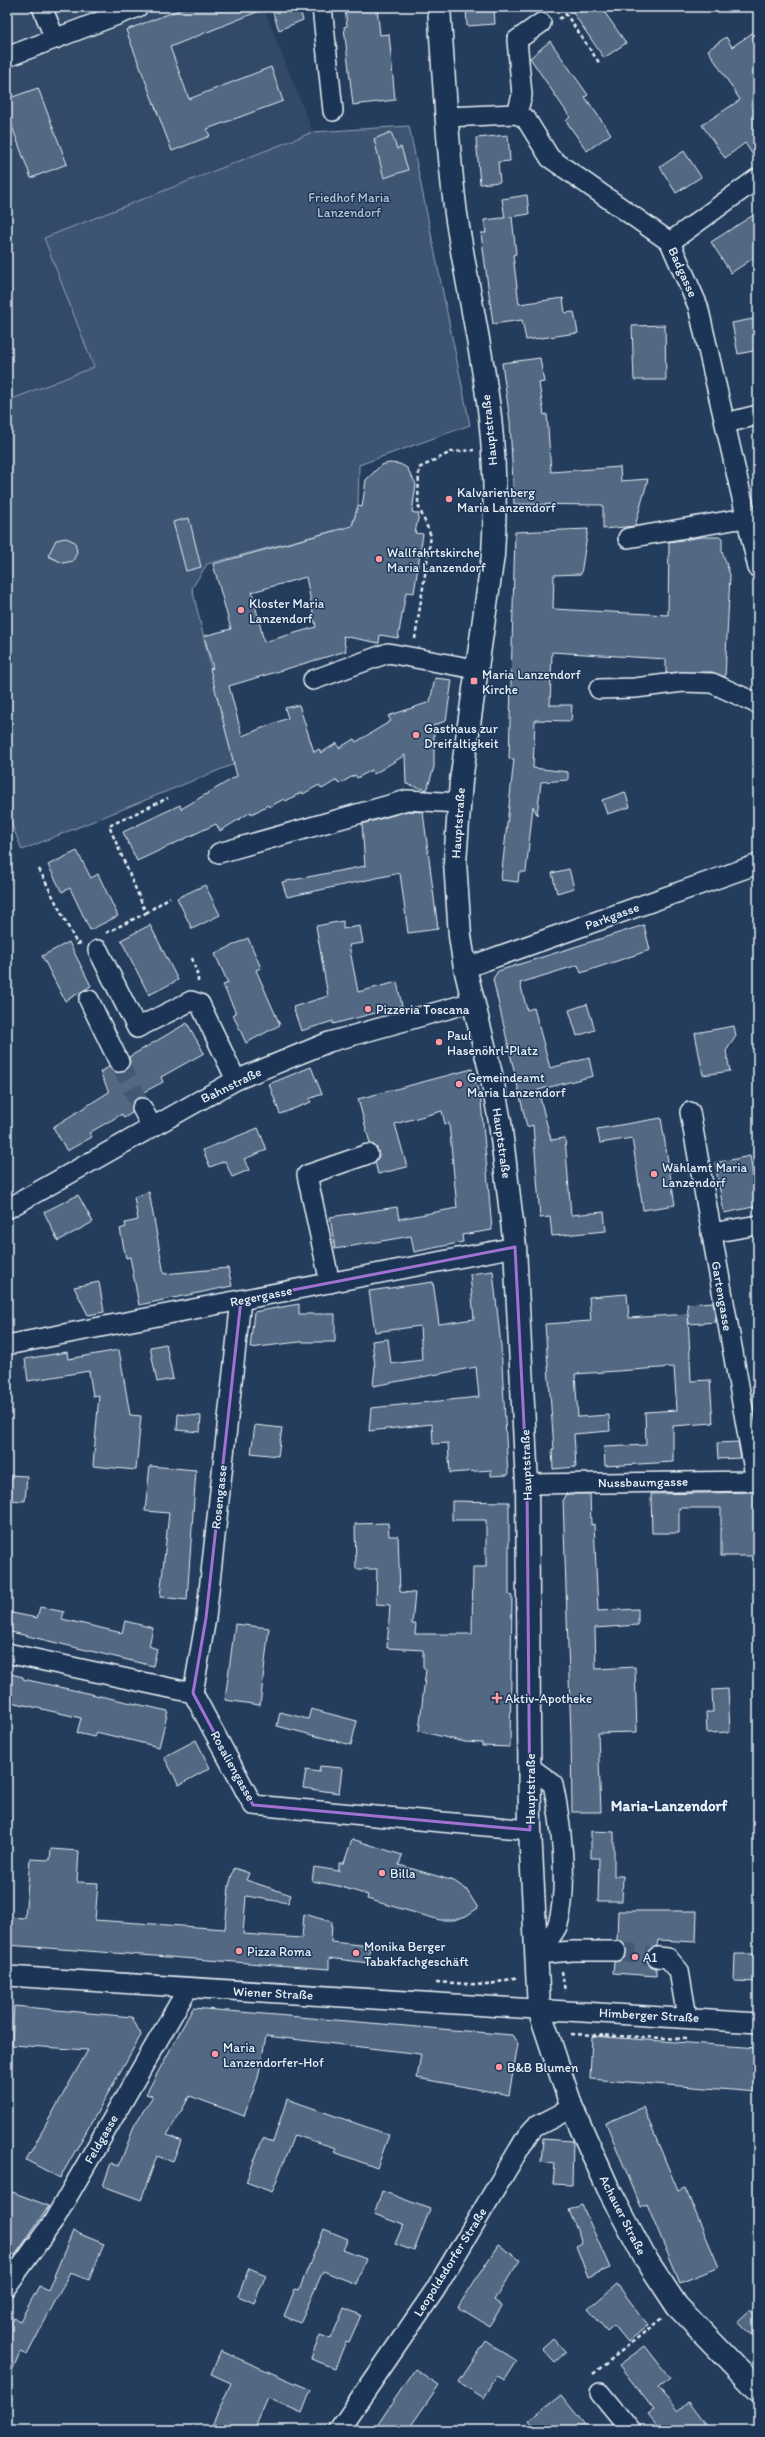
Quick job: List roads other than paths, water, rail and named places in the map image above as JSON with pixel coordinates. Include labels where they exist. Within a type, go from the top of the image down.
[{"type":"main road","name":"Hauptstraße","points":[[439,7],[446,117],[456,215],[490,416],[492,450],[495,514],[493,555],[475,669],[459,803],[455,862],[460,936],[465,968],[500,1122],[515,1247],[527,1484],[531,1768],[530,1830],[539,2009]]},
{"type":"main road","name":"Achauer Straße","points":[[539,2009],[572,2108],[608,2188],[644,2256],[677,2306],[758,2390]]},
{"type":"street","points":[[42,7],[55,39]]},
{"type":"street","points":[[7,57],[138,7]]},
{"type":"street","points":[[322,7],[333,111]]},
{"type":"street","points":[[446,117],[517,114],[522,95],[517,40],[540,23]]},
{"type":"street","name":"Badgasse","points":[[517,114],[526,120],[550,158],[670,242],[698,306],[726,423],[745,518],[758,568]]},
{"type":"street","points":[[670,242],[758,178]]},
{"type":"street","points":[[726,423],[758,415]]},
{"type":"street","points":[[628,538],[745,518]]},
{"type":"street","points":[[314,680],[388,653],[475,669]]},
{"type":"street","points":[[599,689],[635,688],[683,682],[712,683],[758,704]]},
{"type":"street","points":[[219,853],[407,800],[459,803]]},
{"type":"street","name":"Parkgasse","points":[[465,968],[758,864]]},
{"type":"street","points":[[95,945],[137,1028],[191,1001],[200,1004],[236,1080]]},
{"type":"street","points":[[89,1000],[119,1062]]},
{"type":"street","name":"Bahnstraße","points":[[7,1209],[236,1080],[329,1042],[473,1002]]},
{"type":"street","points":[[142,1108],[152,1127]]},
{"type":"street","name":"Gartengasse","points":[[690,1112],[757,1481]]},
{"type":"street","points":[[330,1282],[307,1175],[368,1154]]},
{"type":"street","points":[[711,1233],[758,1225]]},
{"type":"street","name":"Regergasse","points":[[7,1345],[515,1247]]},
{"type":"street","name":"Rosengasse","points":[[193,1693],[206,1618],[242,1300]]},
{"type":"street","name":"Nussbaumgasse","points":[[527,1484],[757,1481]]},
{"type":"street","points":[[7,1653],[193,1693]]},
{"type":"street","name":"Rosaliengasse","points":[[193,1693],[254,1805],[530,1830]]},
{"type":"street","points":[[531,1768],[553,1784],[560,1816],[563,1888],[558,1924],[537,1954]]},
{"type":"street","points":[[537,1954],[616,1951]]},
{"type":"street","points":[[657,1957],[668,1958],[679,1971],[687,2018]]},
{"type":"street","name":"Wiener Straße","points":[[7,1976],[539,2009]]},
{"type":"street","name":"Feldgasse","points":[[7,2286],[53,2222],[188,1988]]},
{"type":"street","name":"Himberger Straße","points":[[539,2009],[758,2023]]},
{"type":"street","name":"Leopoldsdorfer Straße","points":[[339,2430],[434,2290],[526,2136],[535,2127],[572,2108]]},
{"type":"street","points":[[600,2393],[630,2430]]},
{"type":"tunnel","points":[[119,1062],[142,1108]]},
{"type":"tunnel","points":[[616,1951],[657,1957]]},
{"type":"place","name":"Kalvarienberg Maria Lanzendorf","points":[[449,499]]},
{"type":"place","name":"Wallfahrtskirche Maria Lanzendorf","points":[[379,559]]},
{"type":"place","name":"Kloster Maria Lanzendorf","points":[[241,610]]},
{"type":"place","name":"Maria Lanzendorf Kirche","points":[[474,681]]},
{"type":"place","name":"Gasthaus zur Dreifaltigkeit","points":[[416,735]]},
{"type":"place","name":"Pizzeria Toscana","points":[[368,1009]]},
{"type":"place","name":"Paul Hasenöhrl-Platz","points":[[439,1042]]},
{"type":"place","name":"Gemeindeamt Maria Lanzendorf","points":[[459,1084]]},
{"type":"place","name":"Wählamt Maria Lanzendorf","points":[[654,1174]]},
{"type":"place","name":"Aktiv-Apotheke","points":[[497,1698]]},
{"type":"place","name":"Billa","points":[[382,1873]]},
{"type":"place","name":"Pizza Roma","points":[[239,1951]]},
{"type":"place","name":"Monika Berger Tabakfachgeschäft","points":[[356,1953]]},
{"type":"place","name":"A1","points":[[635,1957]]},
{"type":"place","name":"Maria Lanzendorfer-Hof","points":[[215,2054]]},
{"type":"place","name":"B&B Blumen","points":[[499,2067]]},
{"type":"district","name":"Maria-Lanzendorf","points":[[669,1806]]},
{"type":"park label","name":"Friedhof Maria Lanzendorf","points":[[349,204]]}]
